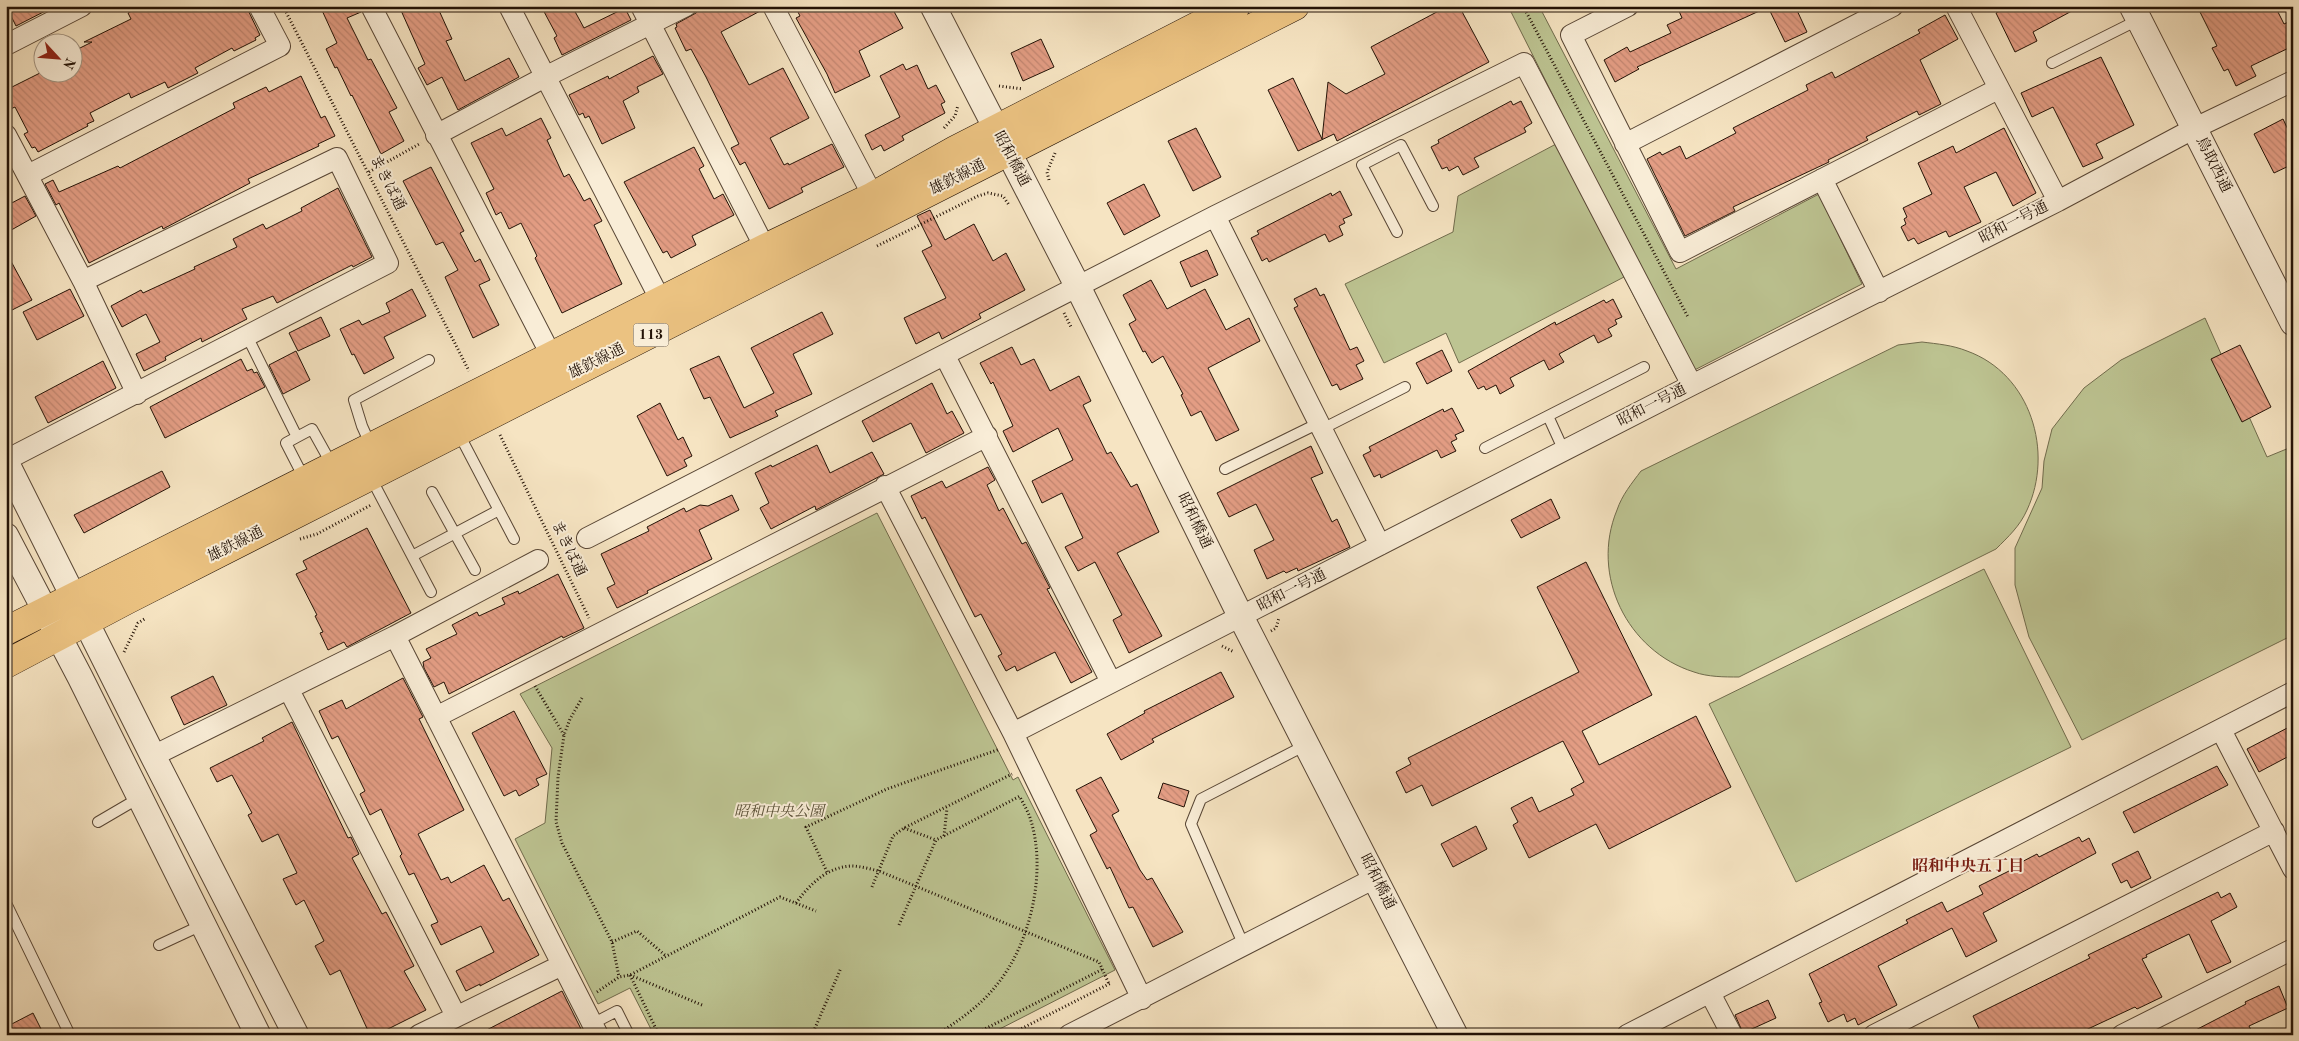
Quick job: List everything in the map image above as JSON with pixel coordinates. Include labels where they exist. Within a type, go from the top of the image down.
[{"type":"main road","name":"雄鉄線通","points":[[6,664],[458,433],[1002,141],[1236,6]]},
{"type":"main road","name":"雄鉄線通","points":[[6,630],[872,196],[1002,141],[1295,6]]},
{"type":"street","points":[[6,45],[82,6]]},
{"type":"street","points":[[28,175],[280,46],[260,6]]},
{"type":"street","points":[[371,6],[551,356]]},
{"type":"street","points":[[509,6],[661,301]]},
{"type":"street","points":[[641,6],[765,248]]},
{"type":"street","points":[[436,135],[545,77],[686,6]]},
{"type":"street","points":[[773,6],[872,196]]},
{"type":"street","name":"昭和橋通","points":[[933,6],[1078,287],[1241,617],[1455,1035]]},
{"type":"street","points":[[1628,6],[1571,35],[1680,252],[1998,89]]},
{"type":"street","points":[[1625,144],[1893,6]]},
{"type":"street","points":[[1956,6],[2058,201]]},
{"type":"street","name":"鳥取西通","points":[[2135,13],[2293,323]]},
{"type":"street","points":[[587,538],[1215,216],[1369,138],[1524,63],[1692,385]]},
{"type":"street","name":"昭和一号通","points":[[1005,740],[1111,682],[1692,385],[2058,201],[2195,128],[2293,80]]},
{"type":"street","points":[[6,135],[83,281],[137,394]]},
{"type":"street","points":[[83,281],[338,158],[388,263],[6,461],[153,756],[296,1035]]},
{"type":"street","points":[[1822,180],[1879,292]]},
{"type":"street","points":[[1215,216],[1380,545]]},
{"type":"street","points":[[945,356],[1111,682]]},
{"type":"street","points":[[436,717],[885,486],[987,436]]},
{"type":"street","points":[[885,486],[1005,740],[1142,999]]},
{"type":"street","points":[[6,536],[60,638],[258,1035]]},
{"type":"street","points":[[153,756],[289,690],[538,560]]},
{"type":"street","points":[[395,636],[595,1029]]},
{"type":"street","points":[[289,690],[456,1016]]},
{"type":"street","points":[[1627,1035],[2293,692]]},
{"type":"street","points":[[2220,730],[2293,869]]},
{"type":"street","points":[[1874,1035],[2274,831]]},
{"type":"street","points":[[1069,1035],[1375,878]]},
{"type":"street","points":[[2122,1035],[2293,949]]},
{"type":"street","points":[[425,1033],[562,965]]},
{"type":"street","points":[[1710,993],[1732,1035]]},
{"type":"lane","points":[[2052,63],[2135,13]]},
{"type":"lane","points":[[1369,138],[1378,157]]},
{"type":"lane","points":[[1397,232],[1362,165],[1401,145],[1433,206]]},
{"type":"lane","points":[[247,336],[297,437]]},
{"type":"lane","points":[[371,447],[354,400],[429,360]]},
{"type":"lane","points":[[1485,448],[1644,367]]},
{"type":"lane","points":[[1225,469],[1405,387]]},
{"type":"lane","points":[[1548,416],[1564,451]]},
{"type":"lane","points":[[305,480],[286,443],[312,429],[333,466]]},
{"type":"lane","points":[[458,433],[514,539]]},
{"type":"lane","points":[[371,477],[431,592]]},
{"type":"lane","points":[[432,492],[475,570]]},
{"type":"lane","points":[[412,556],[499,510]]},
{"type":"lane","points":[[1244,946],[1190,824],[1201,799],[1307,745]]},
{"type":"lane","points":[[98,822],[139,798]]},
{"type":"lane","points":[[6,903],[70,1035]]},
{"type":"lane","points":[[159,945],[203,924]]},
{"type":"lane","points":[[595,1029],[617,1011],[629,1035]]},
{"type":"path","name":"まきば通","points":[[283,6],[469,371]]},
{"type":"path","points":[[1523,6],[1688,317]]},
{"type":"path","points":[[998,86],[1025,90]]},
{"type":"path","points":[[944,128],[955,116],[959,106],[957,101]]},
{"type":"path","points":[[369,172],[436,135]]},
{"type":"path","points":[[1047,172],[1056,151]]},
{"type":"path","name":"まきば通","points":[[500,435],[597,634]]},
{"type":"path","points":[[532,682],[564,736]]},
{"type":"path","points":[[582,698],[570,719],[564,736],[558,777],[556,822],[562,843],[612,942],[619,977]]},
{"type":"path","points":[[828,872],[806,827],[887,789],[1005,740],[1005,753]]},
{"type":"path","points":[[1011,766],[1015,773],[1016,781]]},
{"type":"path","points":[[872,887],[893,836],[904,828],[1015,773]]},
{"type":"path","points":[[936,1035],[970,1011],[996,987],[1013,960],[1025,931],[1036,892],[1036,857],[1031,821],[1018,789]]},
{"type":"path","points":[[899,925],[936,840],[1020,797]]},
{"type":"path","points":[[944,836],[947,807]]},
{"type":"path","points":[[904,828],[936,840]]},
{"type":"path","points":[[796,903],[807,888],[828,872],[851,866],[879,871],[1099,962],[1109,984]]},
{"type":"path","points":[[592,996],[619,977],[630,975],[780,897],[816,911]]},
{"type":"path","points":[[612,942],[637,931],[666,956]]},
{"type":"path","points":[[973,1035],[1109,966]]},
{"type":"path","points":[[812,1035],[841,968]]},
{"type":"path","points":[[630,975],[702,1004]]},
{"type":"path","points":[[630,975],[659,1035]]},
{"type":"path","points":[[1009,1035],[1116,981]]},
{"type":"green space","points":[[1508,6],[1539,6],[1676,269],[1819,194],[1862,284],[1677,379],[1624,277],[1459,363],[1446,333],[1384,363],[1345,284],[1453,232],[1458,196],[1573,135]]},
{"type":"green space","points":[[2205,318],[2267,457],[2289,448],[2293,454],[2293,635],[2082,740],[2029,637],[2015,585],[2015,548],[2042,488],[2044,461],[2052,429],[2084,388],[2121,360]]},
{"type":"green space","points":[[1922,342],[1961,349],[1989,362],[2007,377],[2021,396],[2031,417],[2037,440],[2038,464],[2035,487],[2027,510],[2013,531],[1996,549],[1739,677],[1699,674],[1670,662],[1650,647],[1633,629],[1620,608],[1612,584],[1608,560],[1610,535],[1617,510],[1624,494],[1641,471],[1898,345]]},
{"type":"green space","name":"昭和中央公園","points":[[877,513],[1013,780],[1018,777],[1115,970],[988,1035],[654,1035],[630,988],[598,1004],[515,839],[545,823],[552,748],[520,694]]},
{"type":"green space","points":[[1984,569],[2071,747],[1796,882],[1709,704]]},
{"type":"building","points":[[6,6],[55,6],[16,26]]},
{"type":"building","points":[[141,6],[246,6],[260,35],[255,38],[256,40],[234,51],[232,48],[195,68],[198,73],[168,88],[165,82],[131,98],[129,93],[90,113],[94,121],[87,124],[88,126],[38,152],[35,147],[32,148],[24,134],[28,132],[15,107],[6,111],[6,90],[32,77],[32,82],[82,82],[82,47],[92,42],[84,42],[131,19],[128,13]]},
{"type":"building","points":[[320,6],[359,6],[361,12],[347,18],[368,60],[371,59],[397,108],[389,112],[404,141],[381,154],[352,95],[337,67],[335,68],[326,49],[337,43]]},
{"type":"building","points":[[399,6],[437,6],[452,39],[446,41],[465,81],[509,58],[519,77],[458,110],[442,77],[427,85],[418,68],[425,64]]},
{"type":"building","points":[[541,6],[572,6],[584,28],[625,8],[631,20],[562,55],[554,38],[557,36]]},
{"type":"building","points":[[698,6],[761,6],[762,10],[721,32],[749,85],[783,68],[809,118],[770,138],[784,165],[788,163],[789,165],[832,144],[844,167],[801,188],[803,192],[769,209],[745,162],[740,165],[731,148],[739,144],[691,49],[686,51],[675,28],[677,27],[676,24],[696,13]]},
{"type":"building","points":[[795,6],[891,6],[903,28],[859,51],[870,76],[835,93],[827,74],[796,18],[800,16]]},
{"type":"building","points":[[1448,6],[1459,6],[1489,62],[1337,141],[1334,134],[1298,151],[1268,90],[1293,78],[1322,139],[1328,82],[1346,94],[1385,74],[1371,47]]},
{"type":"building","points":[[1688,6],[1795,6],[1807,32],[1785,42],[1768,7],[1637,67],[1639,69],[1615,82],[1604,60],[1627,47],[1630,52],[1671,33],[1667,25],[1682,18],[1679,11]]},
{"type":"building","points":[[2009,6],[2081,6],[2033,32],[2037,41],[2015,52],[1996,13]]},
{"type":"building","points":[[2197,6],[2275,6],[2284,24],[2293,20],[2293,46],[2251,66],[2256,76],[2236,86],[2228,69],[2224,71],[2212,48],[2217,46]]},
{"type":"building","points":[[1945,15],[1958,39],[1920,60],[1941,104],[1919,115],[1917,111],[1866,137],[1868,140],[1828,160],[1829,162],[1733,207],[1735,211],[1685,236],[1647,159],[1660,152],[1662,155],[1680,146],[1686,159],[1736,133],[1733,128],[1808,90],[1806,85],[1832,72],[1835,78],[1920,33],[1918,30]]},
{"type":"building","points":[[1041,39],[1054,67],[1023,81],[1011,53]]},
{"type":"building","points":[[653,56],[663,74],[637,87],[639,92],[623,101],[635,128],[602,144],[589,116],[585,118],[583,113],[579,115],[569,95],[608,76],[609,79]]},
{"type":"building","points":[[2101,57],[2134,125],[2096,144],[2103,158],[2083,167],[2053,107],[2032,117],[2021,93]]},
{"type":"building","points":[[903,64],[906,70],[917,65],[928,89],[936,85],[945,102],[941,104],[945,113],[902,136],[904,140],[884,151],[881,145],[872,150],[865,135],[900,117],[880,76]]},
{"type":"building","points":[[301,76],[321,118],[325,116],[335,136],[318,144],[319,146],[248,179],[250,183],[163,229],[162,226],[89,263],[59,203],[56,205],[45,184],[53,180],[59,192],[118,166],[120,168],[235,108],[233,103],[266,87],[269,92]]},
{"type":"building","points":[[1511,101],[1513,105],[1521,101],[1532,123],[1524,128],[1526,132],[1474,158],[1479,167],[1463,175],[1458,166],[1449,171],[1447,167],[1442,169],[1431,147],[1439,143],[1438,140]]},
{"type":"building","points":[[541,118],[551,138],[547,140],[564,177],[569,174],[584,201],[590,198],[602,221],[594,225],[622,284],[562,313],[535,258],[537,256],[521,223],[509,229],[501,212],[496,215],[486,193],[494,189],[471,143],[502,128],[506,136]]},
{"type":"building","points":[[2283,119],[2293,140],[2293,164],[2274,173],[2254,134]]},
{"type":"building","points":[[1196,128],[1221,177],[1193,191],[1168,141]]},
{"type":"building","points":[[2004,128],[2036,193],[2013,206],[1996,172],[1964,187],[1981,222],[1949,237],[1946,231],[1918,244],[1914,238],[1908,241],[1901,227],[1906,224],[1904,219],[1907,217],[1903,208],[1932,194],[1918,163],[1953,146],[1956,153]]},
{"type":"building","points":[[694,147],[704,166],[699,169],[714,199],[723,194],[734,215],[692,236],[696,245],[671,258],[667,251],[663,253],[624,182]]},
{"type":"building","points":[[431,167],[464,231],[460,233],[475,262],[480,259],[490,280],[479,285],[499,325],[473,338],[445,277],[458,270],[443,242],[436,245],[403,181]]},
{"type":"building","points":[[1144,184],[1160,216],[1124,235],[1107,203]]},
{"type":"building","points":[[338,188],[372,257],[353,267],[352,265],[277,303],[273,296],[242,309],[247,319],[202,342],[201,338],[165,357],[166,360],[144,371],[136,354],[160,342],[146,314],[122,327],[111,306],[141,290],[143,293],[195,269],[194,267],[237,247],[233,239],[263,224],[266,229],[302,211],[301,208]]},
{"type":"building","points":[[1340,191],[1352,215],[1343,219],[1345,223],[1339,226],[1343,235],[1329,242],[1325,234],[1269,262],[1267,258],[1262,261],[1251,238],[1259,234],[1257,231],[1331,193],[1332,196]]},
{"type":"building","points":[[25,196],[36,216],[6,233],[6,206]]},
{"type":"building","points":[[930,210],[945,240],[974,224],[993,261],[1006,253],[1025,290],[979,314],[981,318],[942,339],[939,332],[916,344],[904,318],[946,298],[922,251],[932,246],[917,216]]},
{"type":"building","points":[[1207,250],[1218,275],[1191,287],[1180,262]]},
{"type":"building","points":[[6,252],[32,300],[6,313]]},
{"type":"building","points":[[1151,280],[1167,309],[1205,289],[1226,330],[1249,318],[1260,341],[1208,368],[1239,430],[1216,441],[1201,411],[1191,416],[1181,395],[1183,394],[1163,356],[1152,363],[1145,351],[1143,352],[1129,324],[1136,320],[1123,295]]},
{"type":"building","points":[[1316,288],[1320,296],[1324,294],[1350,350],[1357,347],[1364,361],[1356,365],[1363,379],[1340,390],[1337,384],[1332,386],[1294,308],[1298,306],[1294,299]]},
{"type":"building","points":[[70,289],[84,316],[37,340],[23,312]]},
{"type":"building","points":[[412,289],[426,316],[384,337],[394,358],[364,374],[354,354],[352,355],[340,329],[359,320],[362,325],[390,312],[386,303]]},
{"type":"building","points":[[1613,299],[1622,317],[1615,320],[1617,324],[1608,329],[1612,336],[1598,343],[1594,335],[1559,354],[1564,362],[1549,370],[1544,360],[1510,378],[1514,386],[1500,394],[1496,385],[1486,390],[1484,386],[1478,389],[1468,371],[1555,322],[1556,325],[1604,300],[1606,303]]},
{"type":"building","points":[[822,312],[833,334],[793,354],[812,394],[775,411],[778,416],[730,438],[710,397],[704,399],[690,369],[719,356],[744,408],[774,393],[751,348]]},
{"type":"building","points":[[321,317],[330,336],[298,351],[289,333]]},
{"type":"building","points":[[2240,345],[2271,407],[2242,422],[2211,359]]},
{"type":"building","points":[[1012,347],[1021,365],[1034,359],[1050,391],[1079,376],[1091,401],[1083,405],[1107,454],[1111,452],[1131,487],[1137,484],[1159,532],[1117,553],[1162,636],[1129,653],[1113,620],[1122,615],[1095,562],[1078,571],[1065,547],[1083,538],[1062,493],[1042,503],[1032,481],[1073,460],[1058,428],[1013,452],[1003,431],[1013,426],[993,382],[991,384],[980,363]]},
{"type":"building","points":[[1442,350],[1452,371],[1427,384],[1416,363]]},
{"type":"building","points":[[296,351],[310,380],[283,394],[269,365]]},
{"type":"building","points":[[241,359],[247,371],[252,369],[254,373],[257,372],[265,387],[165,438],[150,407]]},
{"type":"building","points":[[103,361],[116,388],[48,423],[35,397]]},
{"type":"building","points":[[932,383],[947,414],[952,411],[964,433],[926,453],[911,423],[873,442],[862,421]]},
{"type":"building","points":[[660,403],[678,440],[683,437],[692,456],[684,460],[687,466],[667,476],[637,416]]},
{"type":"building","points":[[1452,408],[1464,431],[1455,435],[1457,439],[1451,442],[1456,451],[1441,458],[1437,450],[1381,478],[1380,474],[1374,477],[1363,455],[1371,451],[1369,447],[1443,409],[1444,412]]},
{"type":"building","points":[[817,445],[830,473],[872,452],[884,474],[816,510],[815,506],[771,529],[760,508],[769,503],[755,473],[771,465],[772,467]]},
{"type":"building","points":[[1311,446],[1323,473],[1311,478],[1332,522],[1337,519],[1350,547],[1298,571],[1297,568],[1286,573],[1284,571],[1267,579],[1254,550],[1274,540],[1256,504],[1229,517],[1217,493]]},
{"type":"building","points":[[988,467],[995,480],[987,485],[999,511],[1003,508],[1022,544],[1026,542],[1050,588],[1047,589],[1092,672],[1071,683],[1055,652],[1017,671],[1015,666],[1006,671],[998,656],[1002,654],[981,614],[975,617],[925,517],[922,519],[911,496],[942,481],[946,488]]},
{"type":"building","points":[[162,471],[170,487],[84,533],[74,515]]},
{"type":"building","points":[[732,495],[739,510],[699,530],[712,559],[617,608],[607,588],[615,584],[601,554],[649,531],[647,527],[684,508],[686,512],[700,505],[708,506]]},
{"type":"building","points":[[1551,499],[1560,518],[1521,538],[1511,520]]},
{"type":"building","points":[[367,528],[411,613],[347,647],[344,642],[328,650],[320,633],[323,632],[315,616],[317,615],[296,574],[307,569],[303,561]]},
{"type":"building","points":[[1586,562],[1652,695],[1582,731],[1599,765],[1696,716],[1731,787],[1609,849],[1596,824],[1529,858],[1513,825],[1518,822],[1511,808],[1532,797],[1539,812],[1574,795],[1571,789],[1584,782],[1563,741],[1432,806],[1422,785],[1406,793],[1396,772],[1411,764],[1408,758],[1579,672],[1537,587]]},
{"type":"building","points":[[558,574],[584,628],[563,638],[562,636],[449,694],[444,682],[434,687],[424,668],[423,662],[431,658],[426,649],[457,634],[452,625],[477,612],[479,616],[505,604],[502,598],[518,591],[519,594]]},
{"type":"building","points":[[1221,672],[1234,697],[1152,739],[1154,742],[1121,760],[1107,734],[1145,713],[1144,711]]},
{"type":"building","points":[[213,676],[227,705],[184,725],[171,697]]},
{"type":"building","points":[[403,678],[423,717],[419,719],[464,810],[418,834],[441,880],[448,877],[451,883],[484,865],[503,901],[509,898],[539,955],[480,986],[480,984],[466,991],[456,971],[494,952],[481,926],[441,945],[431,925],[438,922],[414,873],[409,875],[400,856],[402,854],[381,809],[370,815],[360,794],[365,791],[338,736],[332,739],[319,711],[342,700],[346,709]]},
{"type":"building","points":[[514,711],[547,774],[536,779],[539,785],[519,796],[516,790],[504,796],[472,733]]},
{"type":"building","points":[[292,722],[348,838],[351,837],[359,854],[352,858],[382,914],[386,912],[414,966],[404,971],[426,1010],[376,1035],[370,1035],[340,970],[330,975],[315,946],[324,941],[304,900],[296,905],[283,879],[297,873],[278,834],[262,842],[248,815],[252,813],[232,775],[217,782],[210,768],[264,741],[262,738]]},
{"type":"building","points":[[2293,725],[2293,754],[2259,772],[2247,749]]},
{"type":"building","points":[[2217,766],[2228,785],[2134,833],[2123,812]]},
{"type":"building","points":[[1101,777],[1119,811],[1112,815],[1140,870],[1147,880],[1152,878],[1183,932],[1153,947],[1133,907],[1129,908],[1110,867],[1107,869],[1090,835],[1097,831],[1076,790]]},
{"type":"building","points":[[1163,783],[1189,791],[1184,807],[1158,798]]},
{"type":"building","points":[[1476,826],[1487,849],[1453,867],[1441,844]]},
{"type":"building","points":[[2079,837],[2082,842],[2089,838],[2096,853],[1983,913],[1997,941],[1966,957],[1952,928],[1878,966],[1897,1005],[1858,1025],[1855,1018],[1847,1022],[1844,1014],[1828,1022],[1819,1003],[1822,1002],[1809,974],[1908,923],[1906,920],[1942,902],[1947,912],[1983,894],[1979,886],[2013,869],[2012,867],[2037,854],[2039,857]]},
{"type":"building","points":[[2138,851],[2151,878],[2131,888],[2127,880],[2121,883],[2112,864]]},
{"type":"building","points":[[2218,892],[2221,898],[2230,893],[2237,907],[2211,921],[2231,962],[2207,973],[2189,934],[2146,955],[2147,957],[2142,959],[2162,997],[2137,1009],[2135,1007],[2075,1035],[1982,1035],[1973,1016],[2090,958],[2088,955]]},
{"type":"building","points":[[2279,986],[2288,1008],[2249,1026],[2251,1030],[2241,1035],[2186,1035],[2246,1004],[2245,1002]]},
{"type":"building","points":[[562,991],[584,1035],[477,1035]]},
{"type":"building","points":[[1768,1000],[1776,1018],[1743,1033],[1735,1015]]},
{"type":"building","points":[[33,1013],[44,1035],[6,1035],[6,1027]]},
{"type":"district","name":"昭和中央五丁目","points":[[1968,867]]}]
